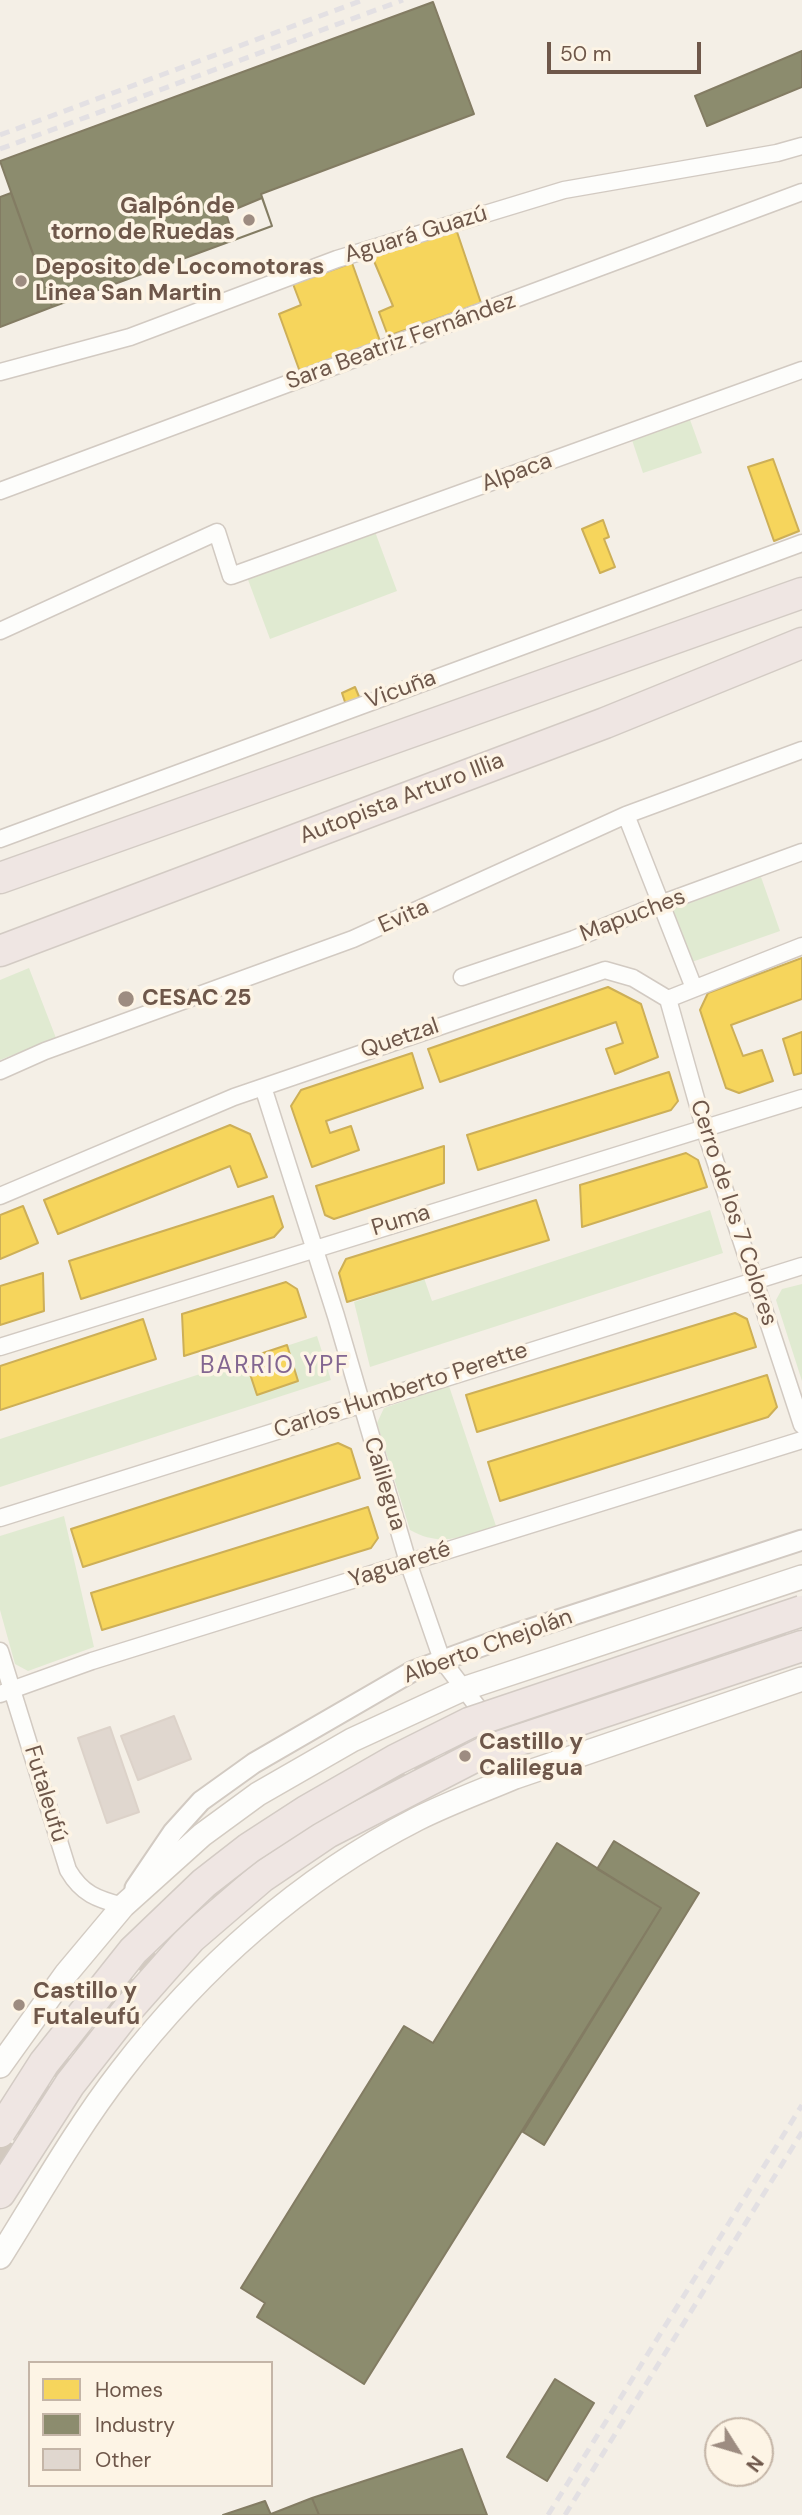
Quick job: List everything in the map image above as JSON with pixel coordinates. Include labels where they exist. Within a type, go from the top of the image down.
[{"type":"highway","points":[[0,878],[802,593]]},
{"type":"highway","name":"Autopista Arturo Illia","points":[[0,951],[605,723],[802,643]]},
{"type":"highway","points":[[0,2132],[44,2063],[134,1951],[204,1883],[248,1848],[395,1760],[469,1723],[802,1611]]},
{"type":"highway","points":[[0,2193],[70,2084],[130,2007],[191,1938],[262,1877],[327,1833],[486,1751],[802,1646]]},
{"type":"main road","points":[[0,2066],[66,1974],[123,1906],[202,1835],[258,1794],[352,1740],[463,1689],[802,1577]]},
{"type":"main road","points":[[0,2257],[77,2136],[144,2043],[199,1980],[289,1900],[358,1853],[418,1819],[469,1796],[515,1777],[802,1679]]},
{"type":"street","name":"Aguará Guazú","points":[[0,372],[130,337],[337,259],[564,190],[776,153],[802,146]]},
{"type":"street","name":"Sara Beatriz Fernández","points":[[0,491],[802,192]]},
{"type":"street","name":"Alpaca","points":[[0,631],[217,531],[231,576],[802,370]]},
{"type":"street","name":"Vicuña","points":[[0,839],[802,542]]},
{"type":"street","name":"Evita","points":[[0,1071],[44,1051],[353,939],[626,815],[802,750]]},
{"type":"street","points":[[626,815],[694,989]]},
{"type":"street","name":"Mapuches","points":[[462,977],[574,939],[802,852]]},
{"type":"street","points":[[668,999],[802,946]]},
{"type":"street","name":"Quetzal","points":[[0,1196],[263,1087],[605,970],[633,978],[668,999]]},
{"type":"street","name":"Cerro de los 7 Colores","points":[[668,999],[704,1127],[802,1425]]},
{"type":"street","name":"Calilegua","points":[[263,1087],[408,1562],[442,1660],[480,1710]]},
{"type":"street","name":"Puma","points":[[0,1347],[802,1098]]},
{"type":"street","name":"Carlos Humberto Perette","points":[[0,1518],[802,1266]]},
{"type":"street","name":"Yaguareté","points":[[6,1693],[92,1661],[802,1440]]},
{"type":"street","name":"Alberto Chejolán","points":[[123,1906],[173,1832],[201,1801],[254,1763],[413,1671],[802,1540]]},
{"type":"street","name":"Futaleufú","points":[[0,1651],[6,1693],[68,1870],[76,1884],[90,1895],[123,1906]]},
{"type":"green space","points":[[689,417],[702,453],[643,473],[631,437]]},
{"type":"green space","points":[[374,529],[397,591],[270,639],[247,577]]},
{"type":"green space","points":[[761,877],[780,931],[689,963],[670,910]]},
{"type":"green space","points":[[29,968],[56,1038],[0,1060],[0,980]]},
{"type":"green space","points":[[710,1210],[723,1253],[370,1367],[354,1302],[424,1278],[432,1301]]},
{"type":"green space","points":[[802,1284],[802,1381],[776,1300],[782,1289]]},
{"type":"green space","points":[[317,1336],[331,1380],[0,1487],[0,1439]]},
{"type":"green space","points":[[449,1386],[496,1526],[453,1539],[443,1539],[410,1530],[377,1423],[384,1408]]},
{"type":"green space","points":[[64,1516],[94,1647],[28,1671],[15,1664],[0,1610],[0,1536]]},
{"type":"building: Homes","points":[[456,229],[481,303],[388,336],[379,312],[393,306],[371,254]]},
{"type":"building: Homes","points":[[352,263],[380,341],[300,372],[279,314],[301,305],[293,284]]},
{"type":"building: Homes","points":[[773,459],[799,531],[774,541],[748,467]]},
{"type":"building: Homes","points":[[603,520],[609,537],[604,539],[615,567],[600,573],[582,529]]},
{"type":"building: Homes","points":[[355,687],[360,699],[346,705],[342,693]]},
{"type":"building: Homes","points":[[802,958],[802,999],[731,1025],[743,1056],[762,1050],[773,1081],[739,1093],[726,1088],[700,1010],[708,993]]},
{"type":"building: Homes","points":[[608,987],[641,1004],[658,1057],[615,1074],[606,1049],[623,1043],[616,1022],[440,1082],[428,1049]]},
{"type":"building: Homes","points":[[802,1032],[802,1073],[794,1075],[783,1039]]},
{"type":"building: Homes","points":[[412,1053],[423,1088],[326,1121],[330,1133],[351,1126],[359,1150],[312,1167],[291,1106],[301,1090]]},
{"type":"building: Homes","points":[[669,1072],[678,1101],[671,1110],[478,1170],[467,1135]]},
{"type":"building: Homes","points":[[230,1125],[250,1134],[267,1177],[238,1187],[230,1166],[58,1234],[44,1200]]},
{"type":"building: Homes","points":[[444,1146],[444,1183],[334,1219],[325,1215],[316,1186]]},
{"type":"building: Homes","points":[[686,1153],[698,1160],[707,1187],[582,1227],[580,1185]]},
{"type":"building: Homes","points":[[273,1196],[283,1227],[274,1237],[81,1299],[69,1261]]},
{"type":"building: Homes","points":[[536,1200],[549,1240],[347,1302],[339,1273],[346,1259]]},
{"type":"building: Homes","points":[[23,1206],[38,1243],[0,1259],[0,1215]]},
{"type":"building: Homes","points":[[43,1273],[44,1311],[0,1325],[0,1286]]},
{"type":"building: Homes","points":[[286,1282],[297,1289],[306,1317],[184,1356],[182,1314]]},
{"type":"building: Homes","points":[[735,1313],[747,1319],[756,1347],[477,1432],[466,1395]]},
{"type":"building: Homes","points":[[143,1319],[156,1359],[0,1410],[0,1366]]},
{"type":"building: Homes","points":[[287,1345],[298,1381],[257,1395],[245,1359]]},
{"type":"building: Homes","points":[[767,1375],[777,1407],[768,1417],[500,1501],[488,1462]]},
{"type":"building: Homes","points":[[338,1443],[351,1449],[360,1478],[83,1567],[71,1529]]},
{"type":"building: Homes","points":[[368,1507],[378,1538],[371,1548],[102,1630],[91,1593]]},
{"type":"building: Industry","points":[[433,2],[474,114],[261,194],[272,226],[52,307],[0,161]]},
{"type":"building: Industry","points":[[802,51],[802,87],[707,126],[695,96]]},
{"type":"building: Industry","name":"Deposito de Locomotoras Linea San Martin","points":[[11,193],[52,307],[0,327],[0,197]]},
{"type":"building: Industry","name":"Galpón de torno de Ruedas","points":[[262,198],[272,226],[234,240],[226,213]]},
{"type":"building: Industry","points":[[614,1841],[699,1893],[544,2145],[523,2132],[661,1908],[597,1869]]},
{"type":"building: Industry","points":[[557,1843],[661,1908],[364,2384],[257,2317],[265,2303],[241,2288],[404,2026],[433,2043]]},
{"type":"building: Industry","points":[[555,2379],[594,2403],[547,2481],[507,2457]]},
{"type":"building: Industry","points":[[462,2449],[487,2515],[319,2515],[312,2498]]},
{"type":"building: Industry","points":[[312,2498],[319,2515],[271,2515],[271,2514]]},
{"type":"building: Industry","points":[[265,2501],[271,2515],[223,2515]]},
{"type":"building: Other","points":[[174,1716],[191,1759],[138,1780],[121,1736]]},
{"type":"building: Other","points":[[110,1727],[139,1812],[107,1823],[78,1738]]},
{"type":"tunnel","points":[[354,1800],[461,1745],[785,1632]]},
{"type":"tunnel","points":[[0,2163],[84,2040],[154,1954],[220,1891],[292,1837]]},
{"type":"railway","points":[[0,135],[363,0]]},
{"type":"railway","points":[[0,149],[403,0]]},
{"type":"railway","points":[[548,2515],[802,2105]]},
{"type":"railway","points":[[565,2515],[802,2132]]},
{"type":"place","name":"Galpón de torno de Ruedas","points":[[249,220]]},
{"type":"place","name":"Deposito de Locomotoras Linea San Martin","points":[[21,281]]},
{"type":"place","name":"CESAC 25","points":[[126,999]]},
{"type":"place","name":"Castillo y Calilegua","points":[[465,1756]]},
{"type":"place","name":"Castillo y Futaleufú","points":[[19,2005]]},
{"type":"district","name":"BARRIO YPF","points":[[275,1367]]}]
